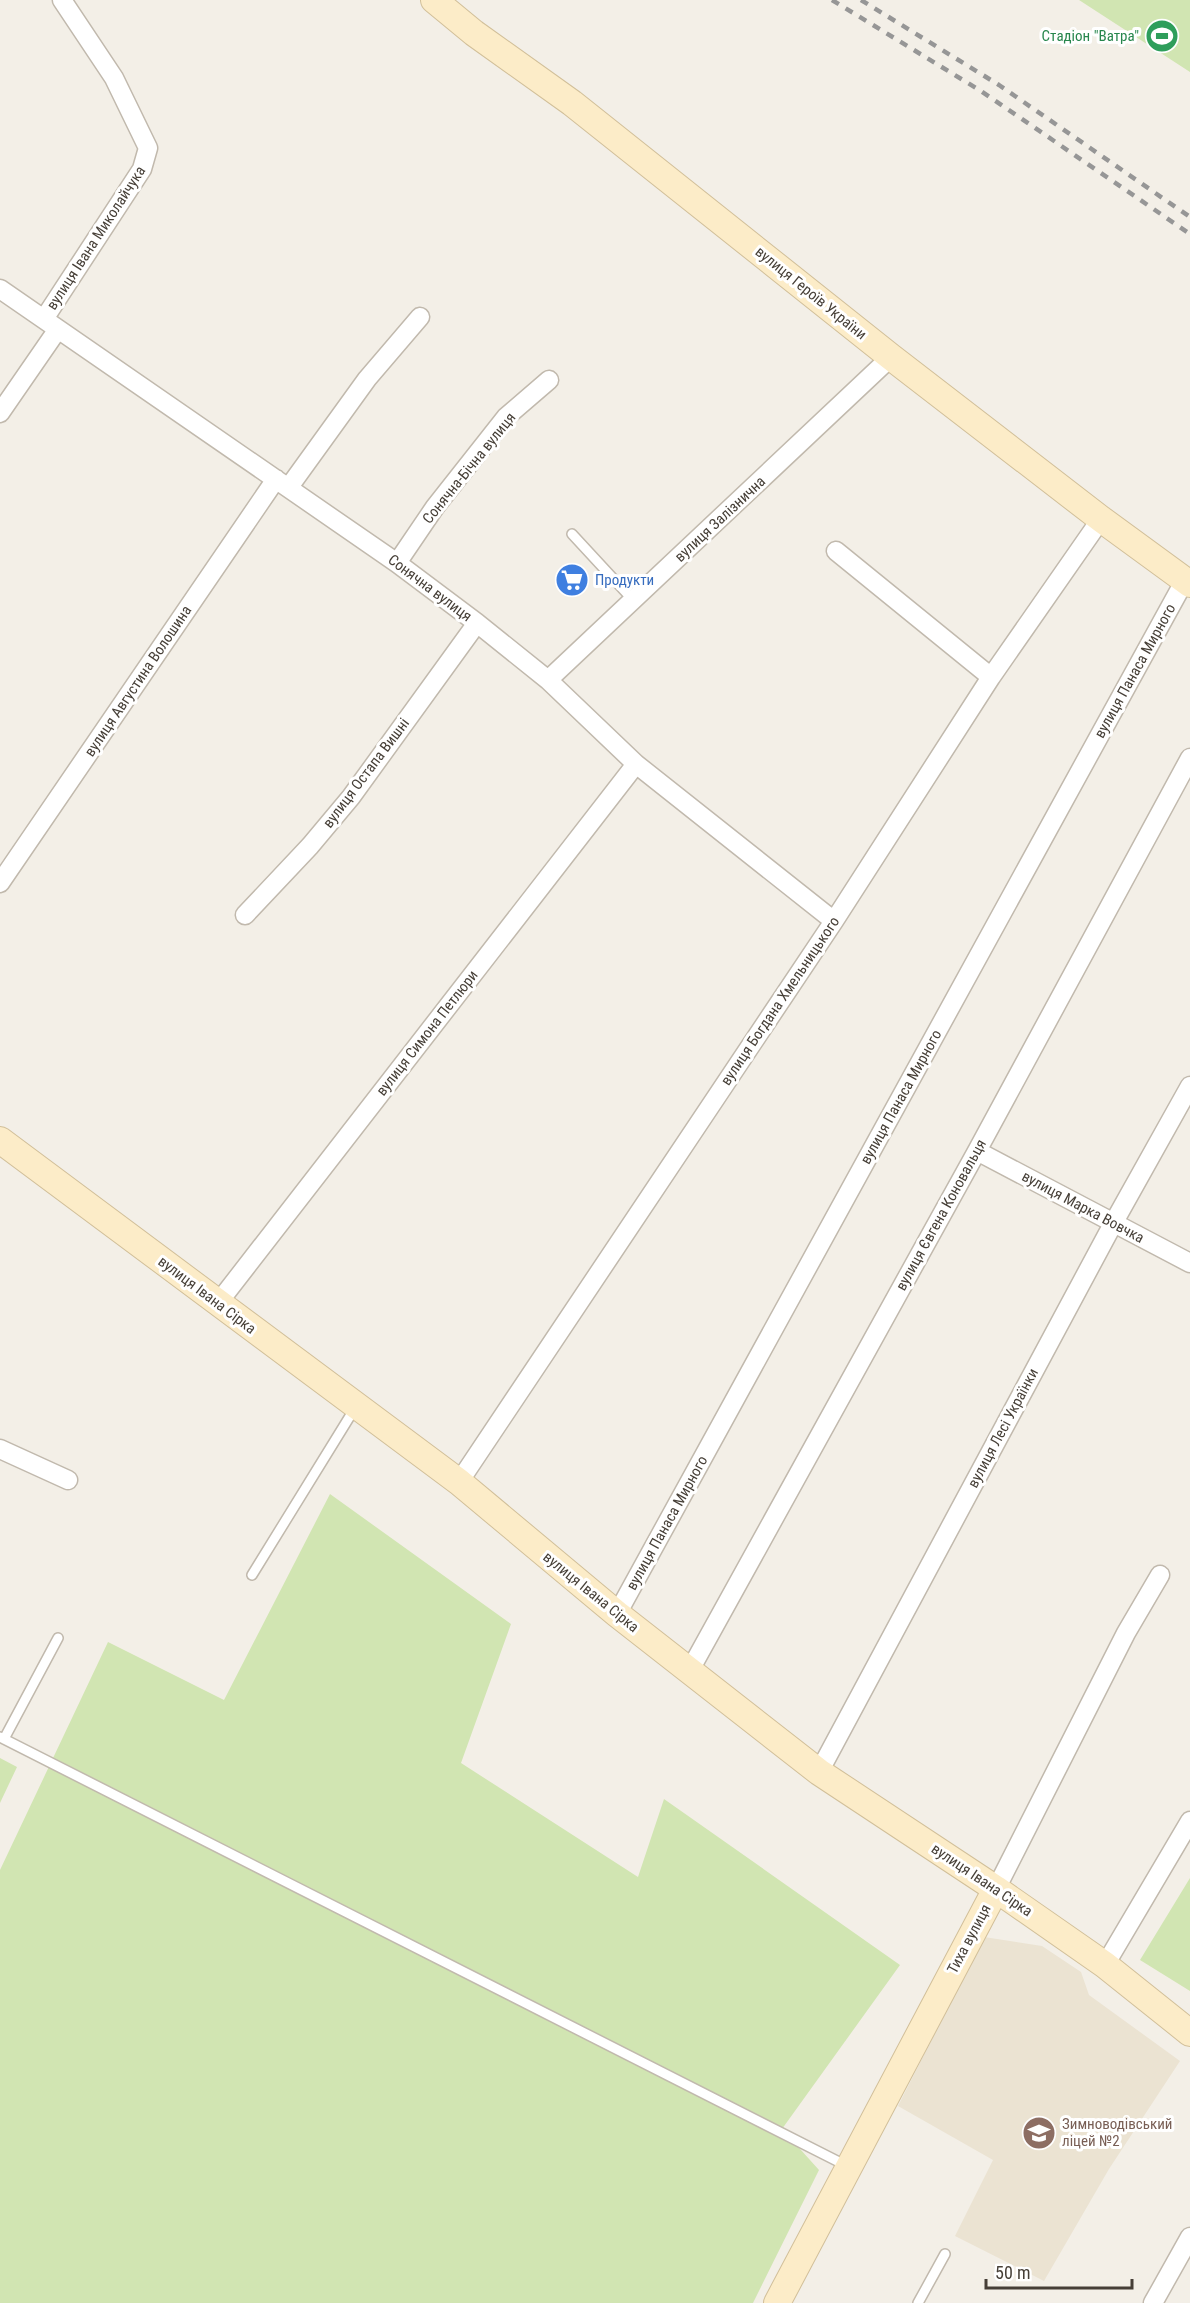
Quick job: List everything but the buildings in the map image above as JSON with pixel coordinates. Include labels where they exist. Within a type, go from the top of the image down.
[{"type":"street","name":"вулиця Івана Миколайчука","points":[[0,413],[142,169],[148,148],[114,78],[62,0]]},
{"type":"street","name":"вулиця Героїв України","points":[[434,0],[474,33],[573,103],[891,357],[1101,519],[1188,582]]},
{"type":"street","name":"Сонячна вулиця","points":[[0,289],[283,483],[397,563],[477,623],[548,680],[636,764],[834,921]]},
{"type":"street","points":[[283,483],[366,379],[420,317]]},
{"type":"street","name":"вулиця Залізнична","points":[[548,680],[891,357]]},
{"type":"street","name":"Сонячна-Бічна вулиця","points":[[397,563],[435,507],[506,417],[549,380]]},
{"type":"street","name":"вулиця Августина Волошина","points":[[0,883],[283,483]]},
{"type":"street","name":"вулиця Богдана Хмельницького","points":[[459,1482],[834,921],[991,677],[1101,519]]},
{"type":"street","points":[[836,551],[991,677]]},
{"type":"street","name":"вулиця Панаса Мирного","points":[[617,1614],[1188,582]]},
{"type":"street","name":"вулиця Остапа Вишні","points":[[245,915],[310,846],[351,797],[477,623]]},
{"type":"street","name":"вулиця Євгена Коновальця","points":[[690,1670],[1190,758]]},
{"type":"street","name":"вулиця Симона Петлюри","points":[[218,1303],[636,764]]},
{"type":"street","name":"вулиця Лесі Українки","points":[[819,1772],[1114,1222],[1190,1086]]},
{"type":"street","name":"вулиця Івана Сірка","points":[[0,1140],[459,1482],[617,1614],[819,1772],[996,1889],[1105,1965],[1190,2033]]},
{"type":"street","name":"вулиця Марка Вовчка","points":[[976,1151],[1190,1263]]},
{"type":"street","points":[[0,1449],[68,1480]]},
{"type":"street","name":"Тиха вулиця","points":[[777,2303],[996,1889],[1126,1633],[1160,1575]]},
{"type":"street","points":[[1105,1965],[1190,1821]]},
{"type":"street","points":[[1153,2303],[1190,2236]]},
{"type":"lane","points":[[572,534],[633,600]]},
{"type":"lane","points":[[252,1575],[356,1406]]},
{"type":"lane","points":[[58,1638],[2,1738],[849,2167]]},
{"type":"lane","points":[[918,2303],[945,2254]]},
{"type":"shaded area","name":"Зимноводівський ліцей №2","points":[[984,1937],[1042,1946],[1081,1972],[1089,1995],[1180,2061],[1109,2169],[1044,2281],[955,2236],[993,2160],[898,2106]]},
{"type":"green space","name":"Стадіон \"Ватра\"","points":[[1079,0],[1190,0],[1190,72]]},
{"type":"green space","points":[[330,1494],[511,1624],[461,1763],[638,1877],[664,1799],[900,1965],[782,2129],[819,2170],[753,2303],[0,2303],[0,1870],[108,1642],[224,1700]]},
{"type":"green space","points":[[0,1758],[17,1767],[0,1803]]},
{"type":"green space","points":[[1190,1878],[1190,1991],[1140,1960]]},
{"type":"railway","points":[[832,0],[981,91],[1190,234]]},
{"type":"railway","points":[[861,0],[999,85],[1190,217]]},
{"type":"place","name":"Стадіон \"Ватра\"","points":[[1162,36]]},
{"type":"place","name":"Продукти","points":[[572,580]]},
{"type":"place","name":"Зимноводівський ліцей №2","points":[[1039,2133]]}]
